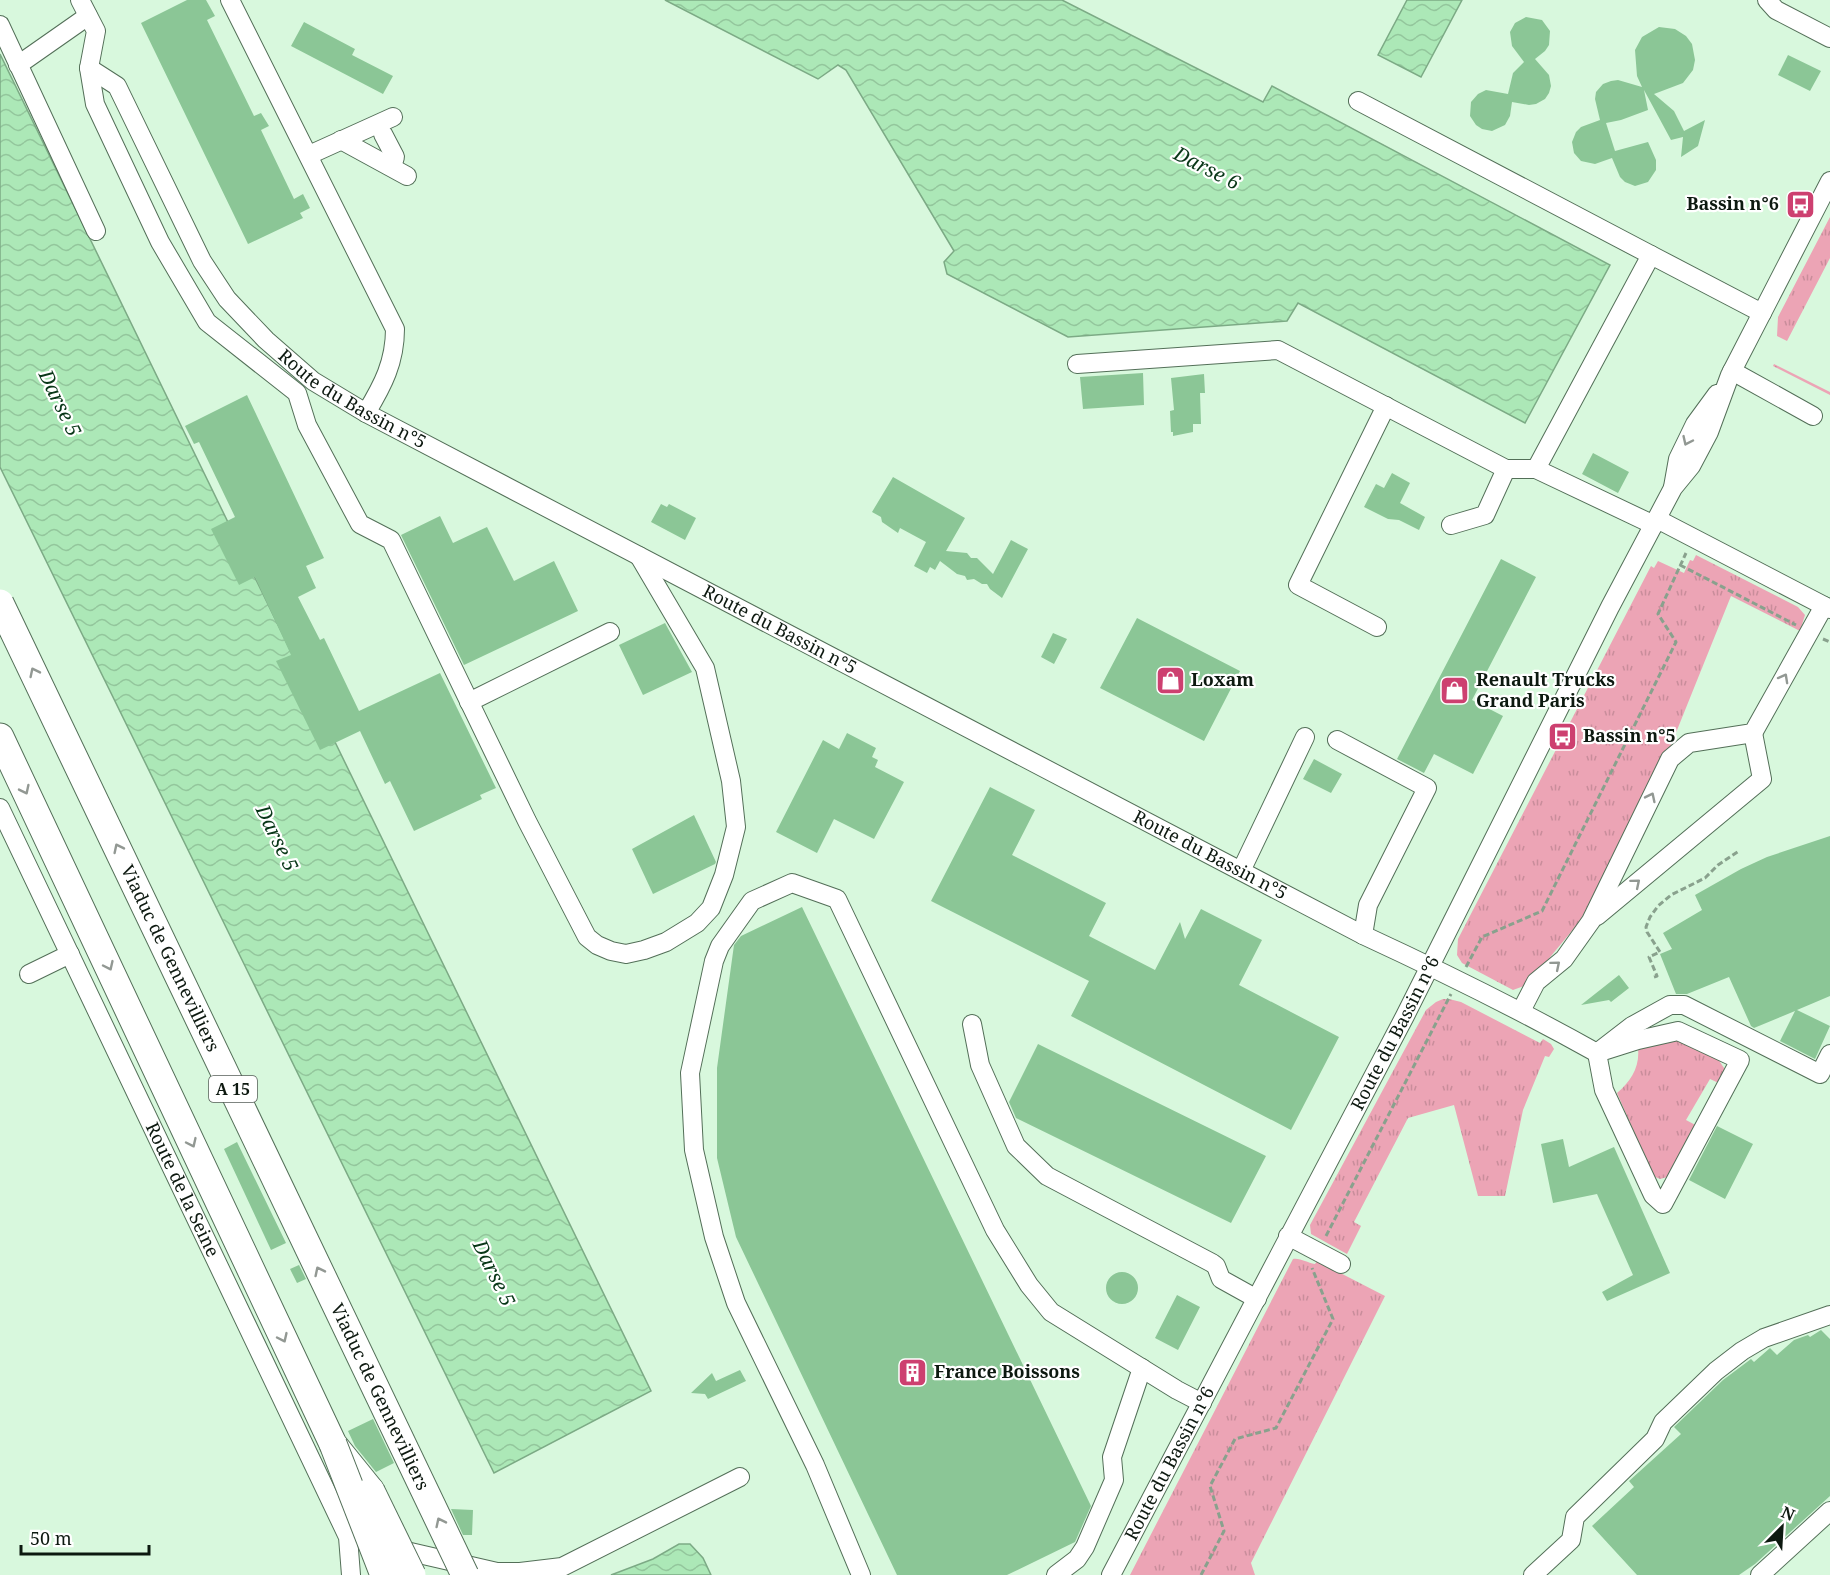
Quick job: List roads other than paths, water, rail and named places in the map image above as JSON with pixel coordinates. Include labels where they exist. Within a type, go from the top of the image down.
[{"type":"highway","name":"Viaduc de Gennevilliers","points":[[0,603],[465,1575]]},
{"type":"highway","points":[[0,737],[333,1444],[384,1575]]},
{"type":"highway","points":[[333,1444],[371,1491],[412,1575]]},
{"type":"street","points":[[230,0],[395,328],[395,349],[388,372],[366,413]]},
{"type":"street","points":[[1767,0],[1776,10],[1830,38]]},
{"type":"street","points":[[18,64],[84,8],[96,31],[89,68],[95,104],[160,242],[207,322],[297,393],[306,425],[360,525],[391,540],[527,821],[587,937],[597,945],[626,954],[666,942],[697,923],[711,908],[724,875],[736,827],[731,781],[705,668],[639,556]]},
{"type":"street","points":[[0,25],[96,231]]},
{"type":"street","name":"Route du Bassin n°5","points":[[89,68],[117,86],[202,261],[227,299],[266,340],[313,381],[366,413],[1363,935],[1521,1011],[1597,1053]]},
{"type":"street","points":[[1358,101],[1762,313]]},
{"type":"street","points":[[309,155],[393,117]]},
{"type":"street","points":[[341,140],[399,171],[395,157],[383,134]]},
{"type":"street","name":"Route du Bassin n°6","points":[[1111,1575],[1405,1016],[1610,607],[1673,488],[1691,466],[1709,432],[1731,373],[1828,189]]},
{"type":"street","points":[[1536,469],[1651,255]]},
{"type":"street","points":[[1077,364],[1278,350],[1506,469],[1536,469],[1655,522],[1827,607],[1809,632],[1753,733],[1762,779],[1592,921]]},
{"type":"street","points":[[1731,373],[1813,416]]},
{"type":"street","points":[[1377,627],[1298,585],[1386,406]]},
{"type":"street","points":[[1451,525],[1485,515],[1506,469]]},
{"type":"street","points":[[469,702],[610,632]]},
{"type":"street","points":[[1521,1011],[1536,982],[1564,959],[1592,921],[1670,759],[1689,743],[1753,733]]},
{"type":"street","points":[[1241,871],[1305,737]]},
{"type":"street","points":[[1337,740],[1426,788],[1368,905],[1363,935]]},
{"type":"street","name":"Route de la Seine","points":[[0,808],[348,1537],[351,1575]]},
{"type":"street","points":[[861,1575],[815,1465],[736,1303],[714,1237],[694,1150],[690,1073],[714,961],[720,946],[752,901],[792,883],[837,899],[995,1230],[1029,1285],[1051,1312],[1202,1403]]},
{"type":"street","points":[[29,974],[70,954]]},
{"type":"street","points":[[1597,1053],[1642,1021],[1670,1005],[1684,1005],[1820,1074],[1830,1054]]},
{"type":"street","points":[[972,1024],[980,1065],[1016,1146],[1047,1176],[1212,1263],[1216,1266],[1221,1279],[1257,1299]]},
{"type":"street","points":[[1678,1031],[1740,1060],[1663,1204],[1653,1195],[1604,1090],[1597,1053],[1678,1031]]},
{"type":"street","points":[[1288,1236],[1341,1264]]},
{"type":"street","points":[[1533,1575],[1553,1569],[1571,1540],[1575,1518],[1655,1439],[1663,1422],[1716,1371],[1764,1338],[1830,1315]]},
{"type":"street","points":[[1056,1575],[1077,1559],[1085,1547],[1114,1480],[1112,1456],[1142,1368]]},
{"type":"street","points":[[348,1537],[497,1572],[536,1573],[562,1567],[740,1477]]},
{"type":"street","points":[[1760,1575],[1830,1511]]},
{"type":"water","name":"Darse 6","points":[[665,0],[1062,0],[1263,102],[1272,86],[1610,265],[1525,423],[1298,303],[1287,321],[1068,337],[947,274],[944,262],[954,251],[846,70],[838,65],[818,79]]},
{"type":"water","points":[[1407,0],[1462,0],[1421,77],[1378,55]]},
{"type":"water","name":"Darse 5","points":[[0,54],[651,1391],[494,1473],[0,467]]},
{"type":"water","points":[[679,1544],[690,1544],[703,1558],[711,1575],[611,1575],[653,1559]]},
{"type":"place","name":"Bassin n°6","points":[[1800,204]]},
{"type":"place","name":"Loxam","points":[[1170,680]]},
{"type":"place","name":"Renault Trucks Grand Paris","points":[[1455,690]]},
{"type":"place","name":"Bassin n°5","points":[[1562,736]]},
{"type":"place","name":"France Boissons","points":[[913,1372]]}]
